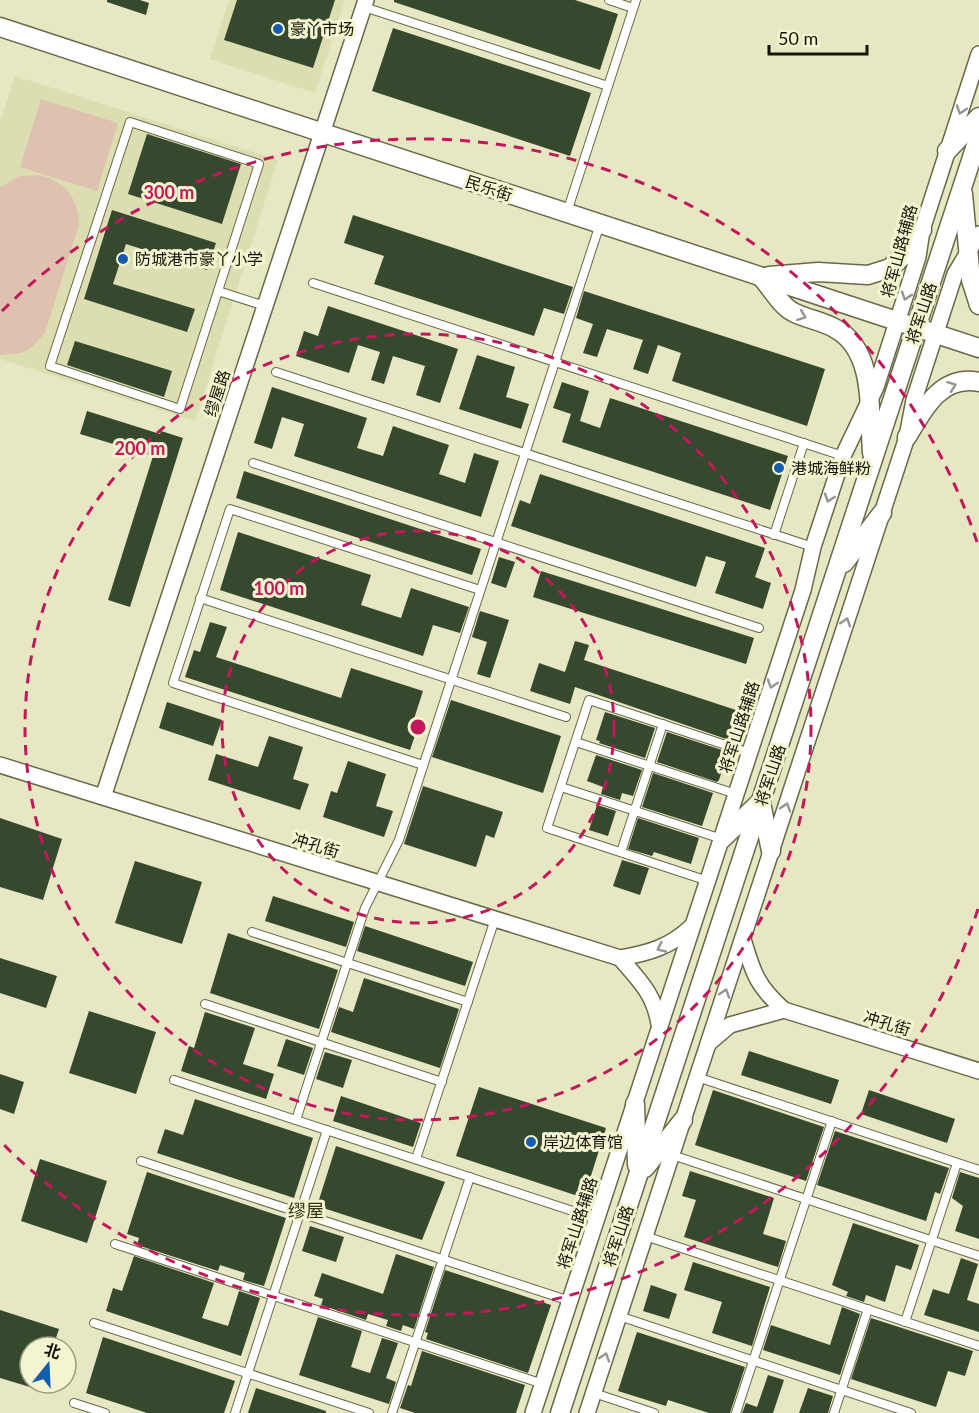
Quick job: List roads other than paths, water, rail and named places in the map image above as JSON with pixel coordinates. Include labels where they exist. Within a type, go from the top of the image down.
[{"type":"street","name":"缪屋路","points":[[103,797],[365,3]]},
{"type":"street","name":"民乐街","points":[[0,27],[979,348]]},
{"type":"street","name":"将军山路辅路","points":[[533,1413],[803,590],[813,547],[843,456],[868,403],[897,321],[918,257],[922,230],[979,54]]},
{"type":"street","points":[[947,151],[979,117]]},
{"type":"street","name":"将军山路","points":[[560,1413],[979,136]]},
{"type":"street","points":[[962,187],[971,280],[979,305]]},
{"type":"street","points":[[761,277],[818,273],[868,275],[890,268],[908,251],[922,230]]},
{"type":"street","points":[[587,1413],[907,437],[914,400],[955,274],[979,234]]},
{"type":"street","points":[[761,277],[790,311],[838,329],[855,347],[866,378],[873,460]]},
{"type":"street","points":[[907,437],[929,400],[946,387],[970,380],[979,382]]},
{"type":"street","points":[[835,574],[882,513]]},
{"type":"street","name":"冲孔街","points":[[0,765],[620,958],[653,952],[676,941],[694,924]]},
{"type":"street","points":[[761,802],[771,851]]},
{"type":"street","points":[[722,839],[761,802]]},
{"type":"street","name":"冲孔街","points":[[742,939],[763,991],[784,1010],[979,1071]]},
{"type":"street","points":[[620,958],[648,991],[656,1005],[660,1028]]},
{"type":"street","points":[[708,1044],[730,1025],[784,1010]]},
{"type":"street","points":[[635,1104],[637,1179]]},
{"type":"street","points":[[637,1179],[683,1120]]},
{"type":"lane","points":[[566,213],[635,4],[609,0]]},
{"type":"lane","points":[[365,3],[608,86]]},
{"type":"lane","points":[[130,122],[259,164],[218,291],[180,409],[50,366],[130,122]]},
{"type":"lane","points":[[296,1120],[365,908],[399,840],[600,224]]},
{"type":"lane","points":[[313,283],[843,456]]},
{"type":"lane","points":[[218,291],[265,306]]},
{"type":"lane","points":[[276,372],[813,547]]},
{"type":"lane","points":[[774,535],[804,443]]},
{"type":"lane","points":[[253,463],[759,628]]},
{"type":"lane","points":[[423,765],[172,684],[200,598],[230,509],[480,590]]},
{"type":"lane","points":[[200,598],[566,717]]},
{"type":"lane","points":[[708,880],[548,828],[589,700],[750,753]]},
{"type":"lane","points":[[621,852],[663,724]]},
{"type":"lane","points":[[576,742],[736,794]]},
{"type":"lane","points":[[561,787],[722,839]]},
{"type":"lane","points":[[416,1160],[495,919]]},
{"type":"lane","points":[[252,932],[468,1002]]},
{"type":"lane","points":[[205,1004],[442,1082]]},
{"type":"lane","points":[[697,1077],[979,1170]]},
{"type":"lane","points":[[174,1080],[597,1219]]},
{"type":"lane","points":[[736,1413],[832,1121]]},
{"type":"lane","points":[[235,1413],[327,1130]]},
{"type":"lane","points":[[672,1155],[979,1256]]},
{"type":"lane","points":[[141,1161],[570,1301]]},
{"type":"lane","points":[[905,1322],[957,1163]]},
{"type":"lane","points":[[392,1413],[470,1177]]},
{"type":"lane","points":[[645,1236],[979,1346]]},
{"type":"lane","points":[[115,1244],[543,1384]]},
{"type":"lane","points":[[834,1413],[868,1309]]},
{"type":"lane","points":[[619,1317],[911,1413]]},
{"type":"lane","points":[[94,1323],[369,1413]]},
{"type":"lane","points":[[594,1393],[654,1413]]},
{"type":"lane","points":[[74,1403],[105,1413]]},
{"type":"place","name":"豪丫市场","points":[[278,29]]},
{"type":"place","name":"防城港市豪丫小学","points":[[123,259]]},
{"type":"place","name":"港城海鲜粉","points":[[779,468]]},
{"type":"place","name":"岸边体育馆","points":[[531,1142]]},
{"type":"district","name":"缪屋","points":[[306,1211]]}]
